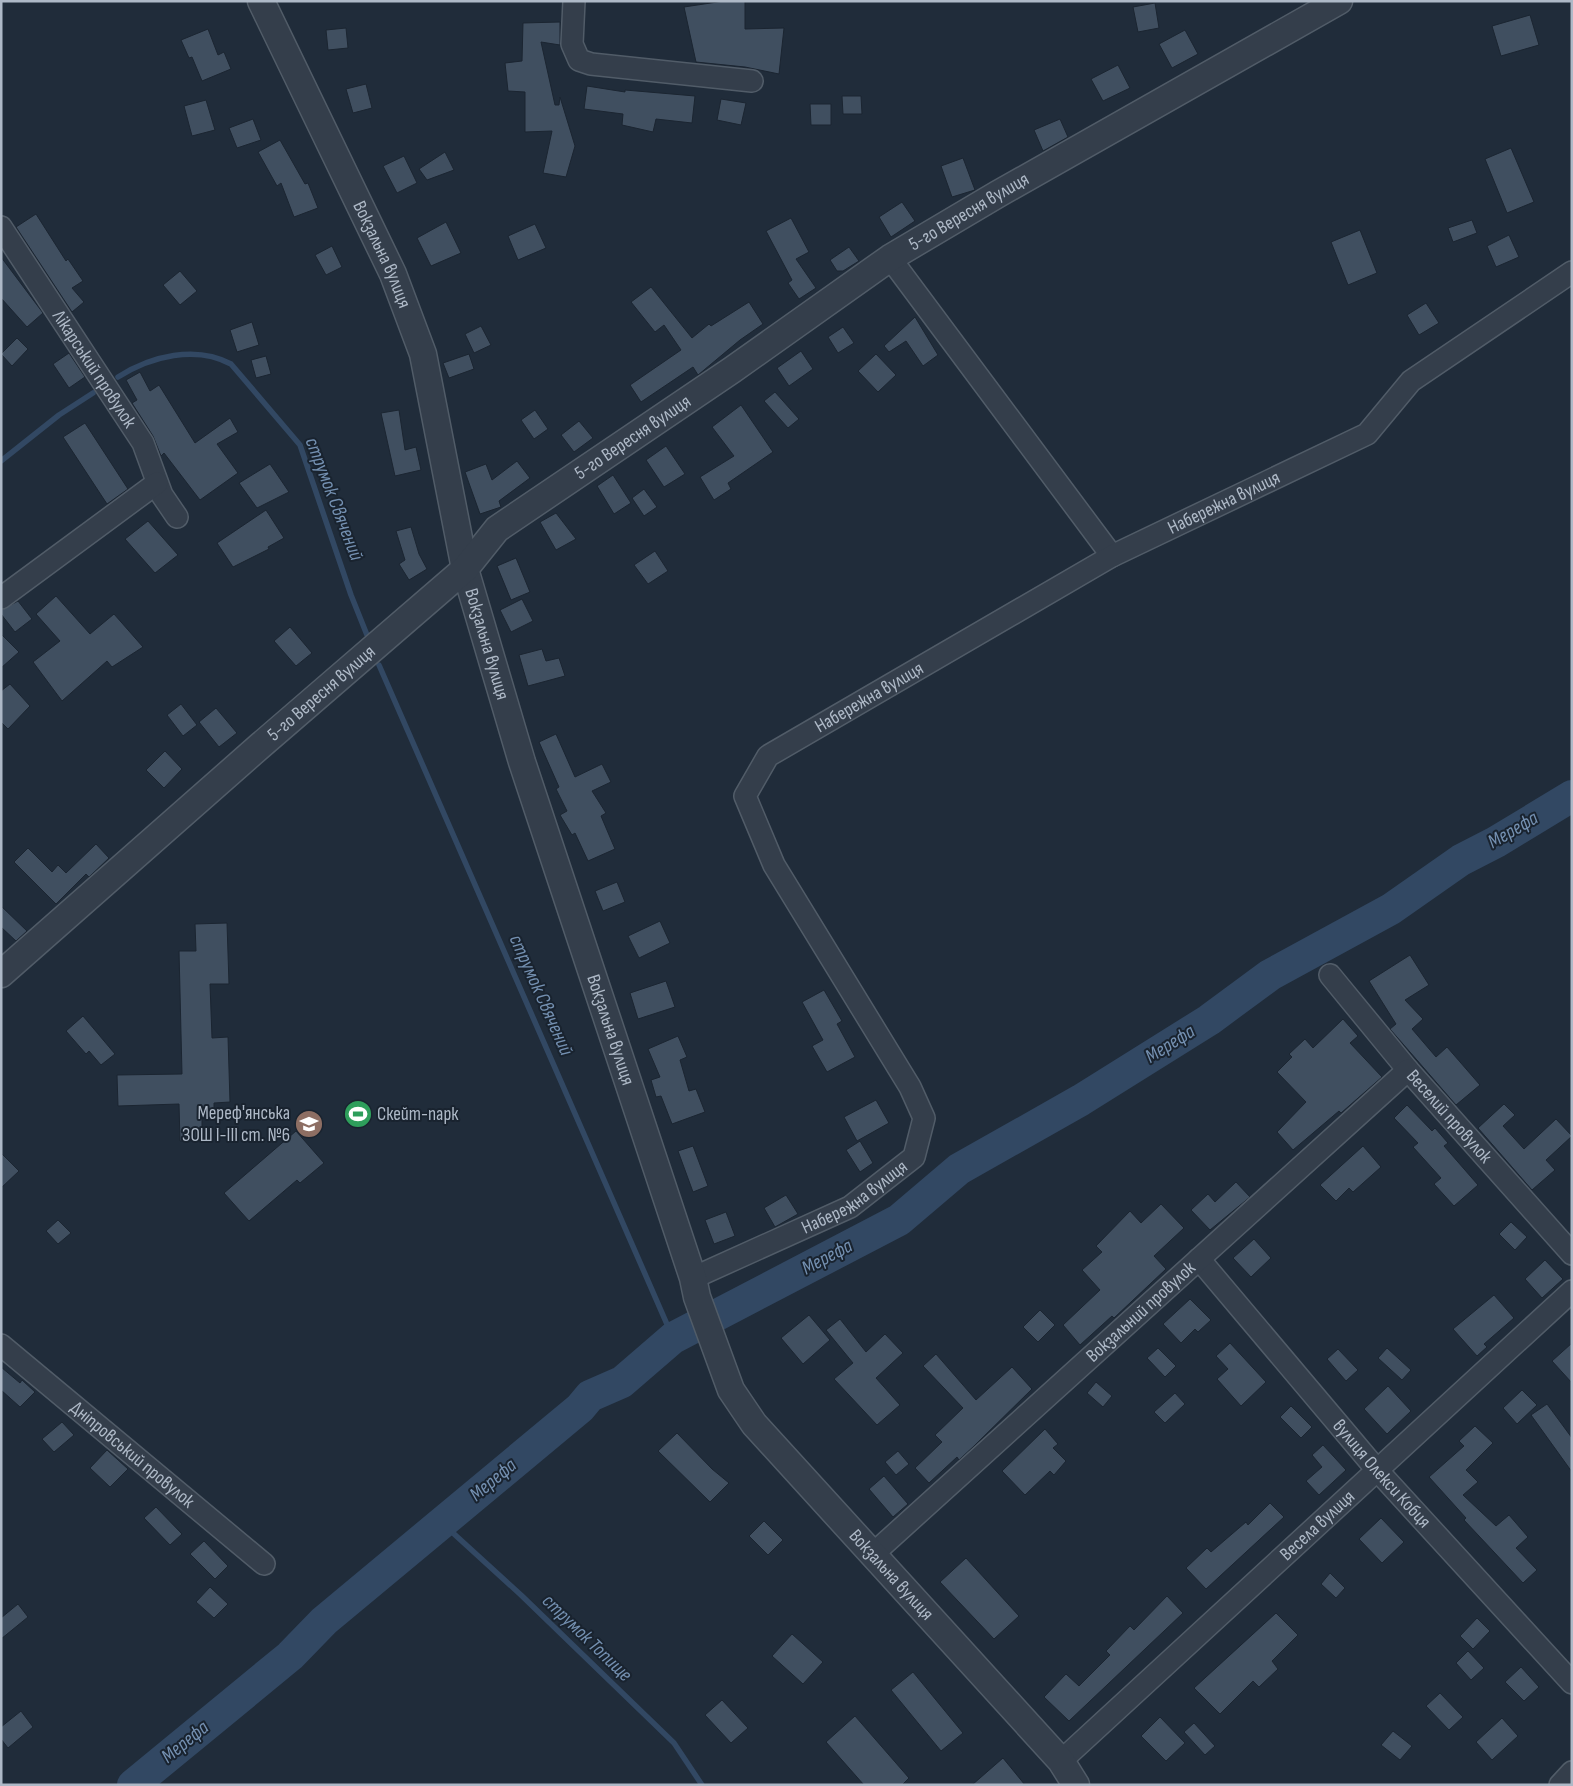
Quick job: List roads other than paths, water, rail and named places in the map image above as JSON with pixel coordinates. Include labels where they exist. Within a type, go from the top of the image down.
[{"type":"street","name":"Вокзальна вулиця","points":[[261,1],[393,274],[423,354],[465,569],[522,762],[695,1287],[731,1390],[754,1424],[1061,1761],[1076,1785]]},
{"type":"street","points":[[574,1],[572,44],[579,60],[591,64],[752,81]]},
{"type":"street","name":"5-го Вересня вулиця","points":[[1,974],[261,744],[465,569],[497,529],[732,370],[890,258],[998,194],[1339,1]]},
{"type":"street","name":"Лікарський провулок","points":[[1,227],[143,443],[157,483],[177,517]]},
{"type":"street","points":[[890,258],[1112,556]]},
{"type":"street","name":"Набережна вулиця","points":[[695,1287],[850,1207],[914,1157],[924,1118],[910,1087],[771,857],[745,796],[768,756],[1112,556],[1367,434],[1411,381],[1572,272]]},
{"type":"street","points":[[1,598],[157,483]]},
{"type":"street","name":"Веселий провулок","points":[[1330,975],[1408,1070],[1572,1254]]},
{"type":"street","name":"Вокзальний провулок","points":[[873,1554],[1408,1070]]},
{"type":"street","name":"вулиця Олекси Кобця","points":[[1199,1259],[1377,1470],[1572,1683]]},
{"type":"street","name":"Весела вулиця","points":[[1061,1761],[1572,1291]]},
{"type":"street","name":"Дніпровський провулок","points":[[1,1344],[264,1564]]},
{"type":"street","points":[[1560,1785],[1572,1772]]},
{"type":"waterway","name":"струмок Свячений","points":[[118,377],[145,363],[189,354],[217,358],[231,364],[300,445],[351,595],[367,635]]},
{"type":"waterway","points":[[1,461],[59,415],[93,393]]},
{"type":"waterway","name":"струмок Свячений","points":[[379,665],[673,1338]]},
{"type":"waterway","name":"Мерефа","points":[[133,1785],[290,1656],[324,1621],[580,1408],[590,1396],[622,1382],[673,1338],[899,1220],[959,1169],[1081,1100],[1209,1020],[1270,975],[1391,909],[1461,860],[1496,842],[1572,796]]},
{"type":"waterway","name":"струмок Топище","points":[[442,1523],[521,1595],[674,1743],[702,1785]]},
{"type":"place","name":"Скейт-парк","points":[[358,1114]]},
{"type":"place","name":"Мереф'янська ЗОШ І-ІІІ ст. №6","points":[[309,1124]]}]
